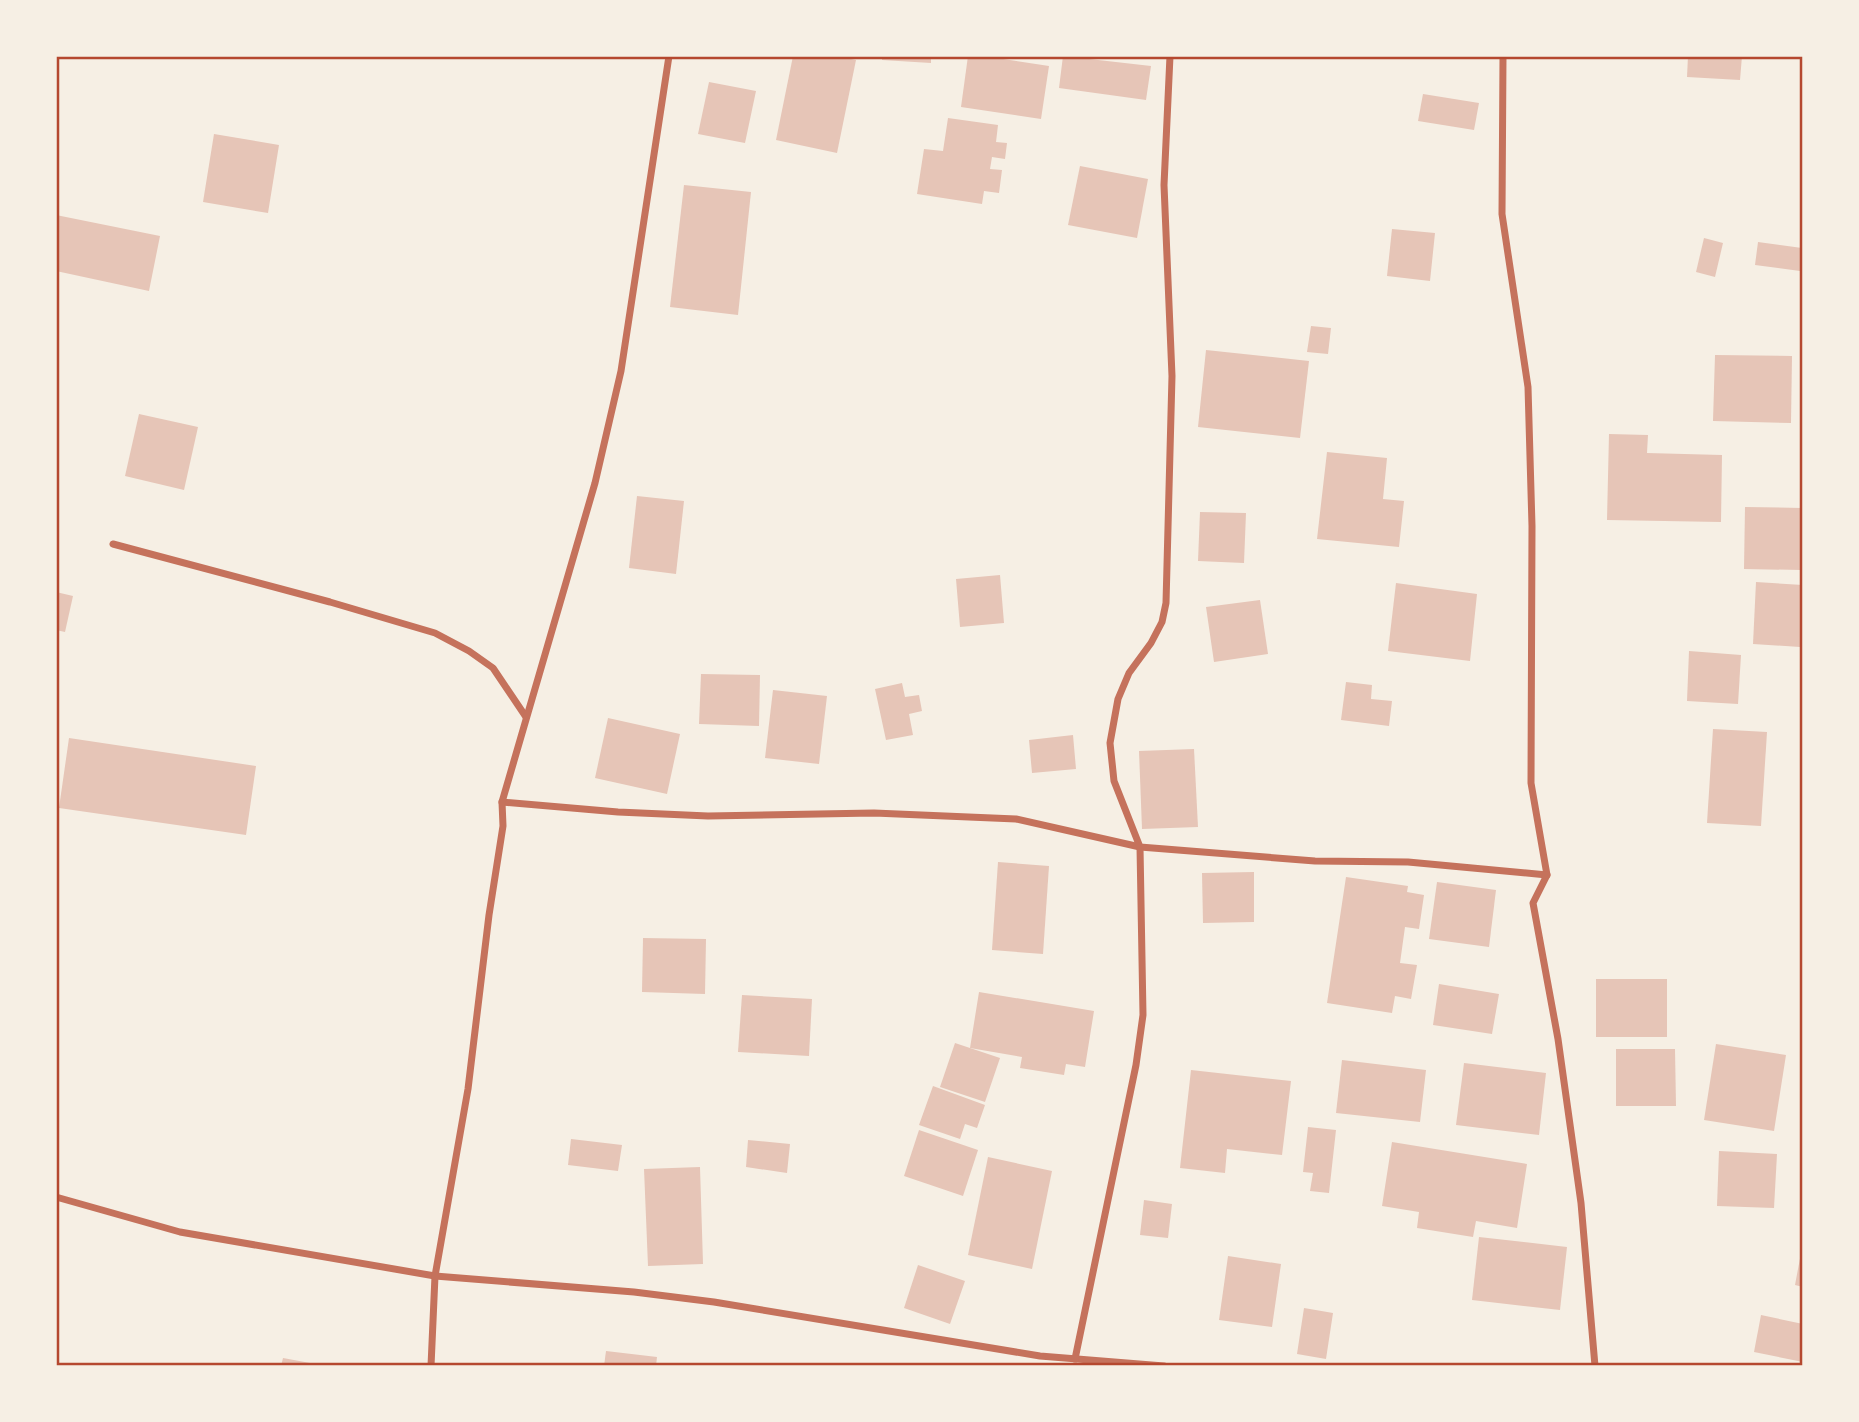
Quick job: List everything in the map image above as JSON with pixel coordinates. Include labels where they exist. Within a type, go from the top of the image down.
[{"type":"street","points":[[431,1366],[435,1276],[468,1090],[489,915],[503,826],[502,802],[595,483],[621,371],[669,56]]},
{"type":"street","points":[[1075,1359],[1136,1065],[1143,1014],[1140,847],[1114,782],[1110,743],[1118,699],[1129,673],[1152,643],[1162,622],[1166,603],[1172,376],[1164,185],[1170,56]]},
{"type":"street","points":[[1503,56],[1502,214],[1528,387],[1532,526],[1531,783],[1547,875],[1534,903],[1558,1039],[1581,1203],[1595,1366]]},
{"type":"street","points":[[113,544],[330,602],[435,634],[469,651],[493,668],[526,717]]},
{"type":"street","points":[[502,802],[618,813],[708,816],[874,813],[1016,818],[1140,847],[1315,861],[1408,862],[1547,875]]},
{"type":"street","points":[[56,1197],[180,1232],[435,1276],[701,1300],[1040,1356],[1164,1366]]},
{"type":"building","points":[[793,56],[836,56],[856,60],[837,153],[776,140]]},
{"type":"building","points":[[882,56],[931,56],[931,63],[882,60]]},
{"type":"building","points":[[968,56],[1049,66],[1041,119],[961,107]]},
{"type":"building","points":[[1063,56],[1151,66],[1146,100],[1059,88]]},
{"type":"building","points":[[1688,56],[1742,56],[1740,80],[1687,77]]},
{"type":"building","points":[[709,82],[756,91],[745,143],[698,134]]},
{"type":"building","points":[[1423,94],[1479,103],[1474,130],[1418,121]]},
{"type":"building","points":[[948,118],[998,125],[996,142],[1007,143],[1005,159],[992,157],[990,169],[1002,170],[999,193],[984,191],[982,204],[917,194],[924,149],[943,151]]},
{"type":"building","points":[[214,134],[279,145],[268,213],[203,202]]},
{"type":"building","points":[[1080,166],[1148,179],[1137,238],[1068,225]]},
{"type":"building","points":[[684,185],[751,192],[738,315],[670,307]]},
{"type":"building","points":[[56,215],[160,236],[149,291],[56,271]]},
{"type":"building","points":[[1392,229],[1435,233],[1430,281],[1387,276]]},
{"type":"building","points":[[1704,238],[1723,243],[1715,277],[1696,272]]},
{"type":"building","points":[[1758,242],[1802,248],[1800,271],[1755,265]]},
{"type":"building","points":[[1311,326],[1331,328],[1328,354],[1307,352]]},
{"type":"building","points":[[1206,350],[1309,361],[1300,438],[1198,427]]},
{"type":"building","points":[[1715,355],[1792,356],[1791,423],[1713,421]]},
{"type":"building","points":[[139,414],[198,427],[184,490],[125,476]]},
{"type":"building","points":[[1609,434],[1648,435],[1647,453],[1722,455],[1721,522],[1607,520]]},
{"type":"building","points":[[1327,452],[1387,458],[1383,499],[1404,501],[1399,547],[1317,539]]},
{"type":"building","points":[[637,496],[684,501],[676,574],[629,568]]},
{"type":"building","points":[[1745,507],[1802,508],[1801,570],[1744,569]]},
{"type":"building","points":[[1200,512],[1246,513],[1244,563],[1198,561]]},
{"type":"building","points":[[1000,575],[1004,623],[960,627],[956,579]]},
{"type":"building","points":[[1756,582],[1803,585],[1800,647],[1753,644]]},
{"type":"building","points":[[1396,583],[1477,594],[1470,661],[1388,651]]},
{"type":"building","points":[[56,592],[73,596],[65,632],[56,630]]},
{"type":"building","points":[[1260,600],[1268,654],[1214,662],[1206,607]]},
{"type":"building","points":[[1689,651],[1741,655],[1738,704],[1687,701]]},
{"type":"building","points":[[701,674],[760,675],[759,726],[699,724]]},
{"type":"building","points":[[1346,682],[1372,685],[1371,699],[1392,701],[1389,726],[1341,720]]},
{"type":"building","points":[[902,683],[905,697],[919,695],[922,711],[909,714],[913,735],[886,740],[875,689]]},
{"type":"building","points":[[773,690],[827,696],[819,764],[765,758]]},
{"type":"building","points":[[608,718],[680,734],[667,794],[595,778]]},
{"type":"building","points":[[1713,729],[1767,732],[1761,826],[1707,823]]},
{"type":"building","points":[[1073,735],[1076,769],[1032,773],[1029,740]]},
{"type":"building","points":[[69,738],[256,766],[246,835],[59,808]]},
{"type":"building","points":[[1194,749],[1198,827],[1142,829],[1139,751]]},
{"type":"building","points":[[998,862],[1049,866],[1043,954],[992,950]]},
{"type":"building","points":[[1254,872],[1254,922],[1203,923],[1202,873]]},
{"type":"building","points":[[1346,877],[1408,886],[1407,892],[1424,895],[1419,929],[1405,927],[1400,963],[1417,965],[1411,999],[1395,996],[1392,1013],[1327,1003]]},
{"type":"building","points":[[1437,882],[1496,890],[1489,947],[1429,939]]},
{"type":"building","points":[[643,938],[706,939],[705,994],[642,992]]},
{"type":"building","points":[[1596,979],[1667,979],[1667,1037],[1596,1037]]},
{"type":"building","points":[[1439,984],[1499,994],[1492,1034],[1433,1025]]},
{"type":"building","points":[[979,992],[1094,1011],[1085,1067],[1066,1064],[1064,1075],[1020,1068],[1022,1057],[970,1048]]},
{"type":"building","points":[[742,995],[812,999],[809,1056],[738,1052]]},
{"type":"building","points":[[955,1043],[1000,1058],[985,1102],[940,1087]]},
{"type":"building","points":[[1716,1044],[1786,1055],[1774,1131],[1704,1120]]},
{"type":"building","points":[[1616,1049],[1675,1049],[1676,1106],[1616,1106]]},
{"type":"building","points":[[1342,1060],[1426,1070],[1420,1122],[1336,1113]]},
{"type":"building","points":[[1464,1063],[1546,1073],[1539,1135],[1456,1125]]},
{"type":"building","points":[[1191,1070],[1291,1081],[1282,1155],[1227,1149],[1225,1173],[1180,1168]]},
{"type":"building","points":[[933,1086],[985,1105],[977,1128],[965,1124],[960,1139],[919,1125]]},
{"type":"building","points":[[1308,1127],[1336,1130],[1329,1193],[1310,1191],[1313,1173],[1303,1172]]},
{"type":"building","points":[[919,1130],[978,1150],[963,1196],[904,1176]]},
{"type":"building","points":[[571,1139],[622,1145],[618,1171],[568,1165]]},
{"type":"building","points":[[748,1140],[790,1144],[787,1173],[746,1167]]},
{"type":"building","points":[[1392,1142],[1527,1164],[1517,1228],[1476,1221],[1473,1237],[1417,1228],[1419,1212],[1382,1206]]},
{"type":"building","points":[[1719,1151],[1777,1154],[1774,1208],[1717,1206]]},
{"type":"building","points":[[988,1157],[1052,1171],[1032,1269],[968,1255]]},
{"type":"building","points":[[700,1167],[703,1264],[648,1266],[644,1169]]},
{"type":"building","points":[[1144,1200],[1172,1204],[1168,1238],[1140,1235]]},
{"type":"building","points":[[1479,1237],[1567,1247],[1560,1310],[1472,1300]]},
{"type":"building","points":[[1803,1248],[1803,1287],[1795,1285]]},
{"type":"building","points":[[1228,1256],[1281,1264],[1272,1327],[1219,1320]]},
{"type":"building","points":[[918,1265],[965,1281],[950,1324],[904,1308]]},
{"type":"building","points":[[1304,1308],[1333,1313],[1326,1359],[1297,1354]]},
{"type":"building","points":[[1761,1315],[1803,1324],[1803,1362],[1754,1352]]},
{"type":"building","points":[[606,1351],[657,1357],[656,1366],[604,1366]]},
{"type":"building","points":[[283,1358],[321,1365],[321,1366],[281,1366]]}]
